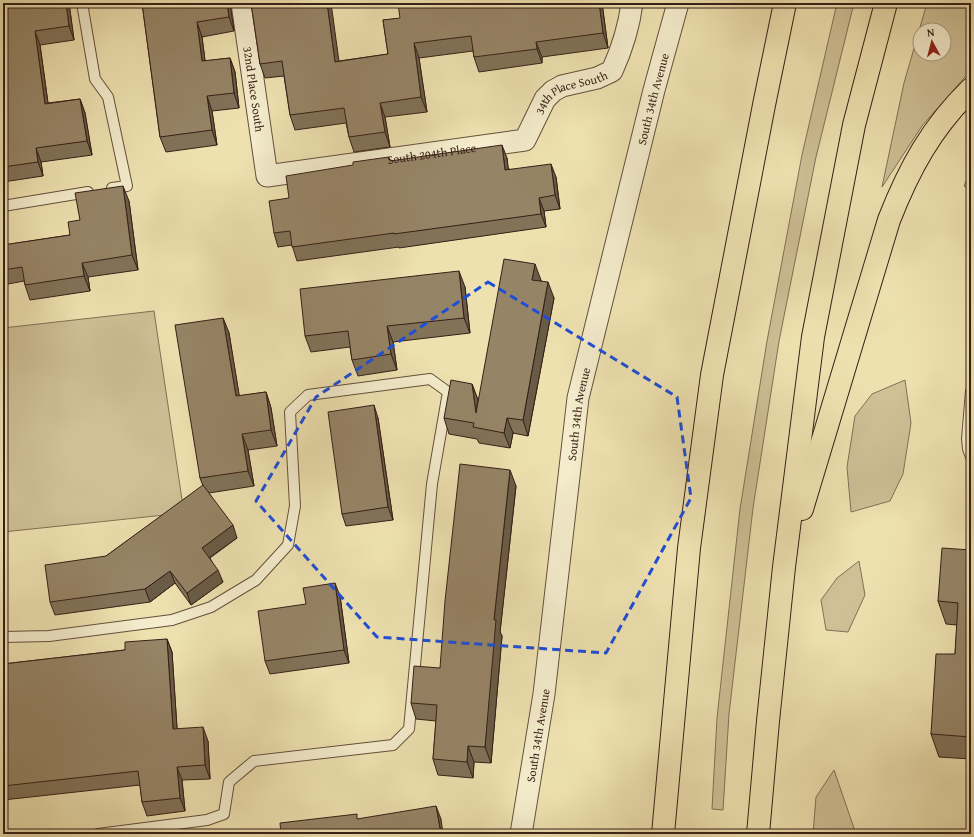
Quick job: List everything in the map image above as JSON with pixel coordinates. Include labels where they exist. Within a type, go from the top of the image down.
[{"type":"highway","points":[[663,834],[688,548],[712,374],[785,3]]},
{"type":"highway","points":[[758,834],[784,567],[813,337],[854,125],[886,3]]},
{"type":"highway","points":[[784,567],[889,220],[903,184],[920,152],[936,128],[971,89]]},
{"type":"street","name":"32nd Place South","points":[[242,3],[267,176]]},
{"type":"street","name":"34th Place South","points":[[526,140],[545,99],[553,91],[562,86],[597,78],[612,71],[628,28],[632,3]]},
{"type":"street","name":"South 34th Avenue","points":[[521,834],[544,694],[578,398],[654,90],[678,3]]},
{"type":"street","name":"South 204th Place","points":[[267,176],[526,140]]},
{"type":"lane","points":[[3,206],[127,186],[108,97],[95,79],[82,3]]},
{"type":"lane","points":[[3,636],[49,636],[172,620],[211,607],[256,580],[288,545],[295,506],[290,412],[308,394],[430,379],[448,392],[432,484],[409,729],[393,745],[254,761],[229,782],[224,814],[207,820],[98,834]]},
{"type":"lane","points":[[971,391],[967,439],[971,457]]},
{"type":"highlighted area","points":[[488,282],[677,397],[691,498],[606,653],[377,637],[256,501],[316,397]]},
{"type":"shaded area","points":[[837,3],[854,3],[816,157],[779,341],[753,508],[729,714],[723,810],[712,809],[717,718],[740,509],[767,341],[802,155]]},
{"type":"shaded area","points":[[927,3],[971,3],[971,70],[922,126],[882,187],[904,83],[912,55],[912,62],[952,62],[952,22],[922,22]]},
{"type":"shaded area","points":[[971,169],[971,191],[964,186]]},
{"type":"shaded area","points":[[154,311],[184,513],[3,532],[3,328]]},
{"type":"shaded area","points":[[905,380],[911,423],[903,474],[890,501],[851,512],[847,467],[855,416],[872,394]]},
{"type":"shaded area","points":[[859,561],[865,595],[848,632],[826,630],[821,600],[837,578]]},
{"type":"shaded area","points":[[834,770],[856,834],[813,834],[816,797]]},
{"type":"building","points":[[3,3],[66,3],[69,26],[35,31],[45,104],[80,99],[87,141],[36,148],[38,162],[3,167]]},
{"type":"building","points":[[142,3],[227,3],[229,17],[197,22],[202,61],[230,58],[234,93],[207,96],[212,130],[160,137]]},
{"type":"building","points":[[251,3],[327,3],[335,62],[388,54],[383,20],[400,18],[398,4],[405,3],[599,3],[603,33],[536,42],[537,49],[474,57],[471,36],[414,43],[421,97],[380,103],[385,132],[349,137],[344,108],[290,115],[282,61],[260,64]]},
{"type":"building","points":[[502,145],[505,170],[551,164],[555,195],[539,198],[541,214],[292,247],[290,231],[274,233],[269,201],[289,198],[286,176],[353,165],[353,162],[389,157],[390,161]]},
{"type":"building","points":[[123,186],[132,255],[82,263],[84,276],[25,285],[22,267],[3,270],[3,245],[70,235],[68,222],[80,220],[75,193]]},
{"type":"building","points":[[504,259],[535,264],[532,280],[548,282],[523,420],[507,418],[504,433],[473,427],[474,423],[444,418],[451,380],[472,384],[476,413]]},
{"type":"building","points":[[459,271],[464,318],[387,326],[391,354],[352,360],[348,331],[305,336],[300,289]]},
{"type":"building","points":[[223,318],[236,396],[266,392],[271,430],[242,434],[248,471],[200,478],[175,325]]},
{"type":"building","points":[[374,405],[388,507],[342,514],[328,412]]},
{"type":"building","points":[[460,464],[510,470],[494,620],[496,620],[485,747],[468,746],[467,762],[433,759],[437,705],[411,703],[414,666],[440,668],[445,601]]},
{"type":"building","points":[[203,485],[233,525],[202,548],[218,570],[187,593],[170,571],[145,589],[50,602],[45,565],[106,556]]},
{"type":"building","points":[[942,548],[971,550],[971,737],[931,734],[936,654],[955,654],[958,603],[938,601]]},
{"type":"building","points":[[335,583],[344,650],[265,661],[258,611],[306,604],[303,588]]},
{"type":"building","points":[[167,639],[173,729],[203,727],[205,765],[177,767],[180,798],[142,802],[138,771],[3,786],[3,664],[125,650],[125,642]]},
{"type":"building","points":[[436,806],[441,834],[281,834],[280,823],[357,814],[357,819]]}]
